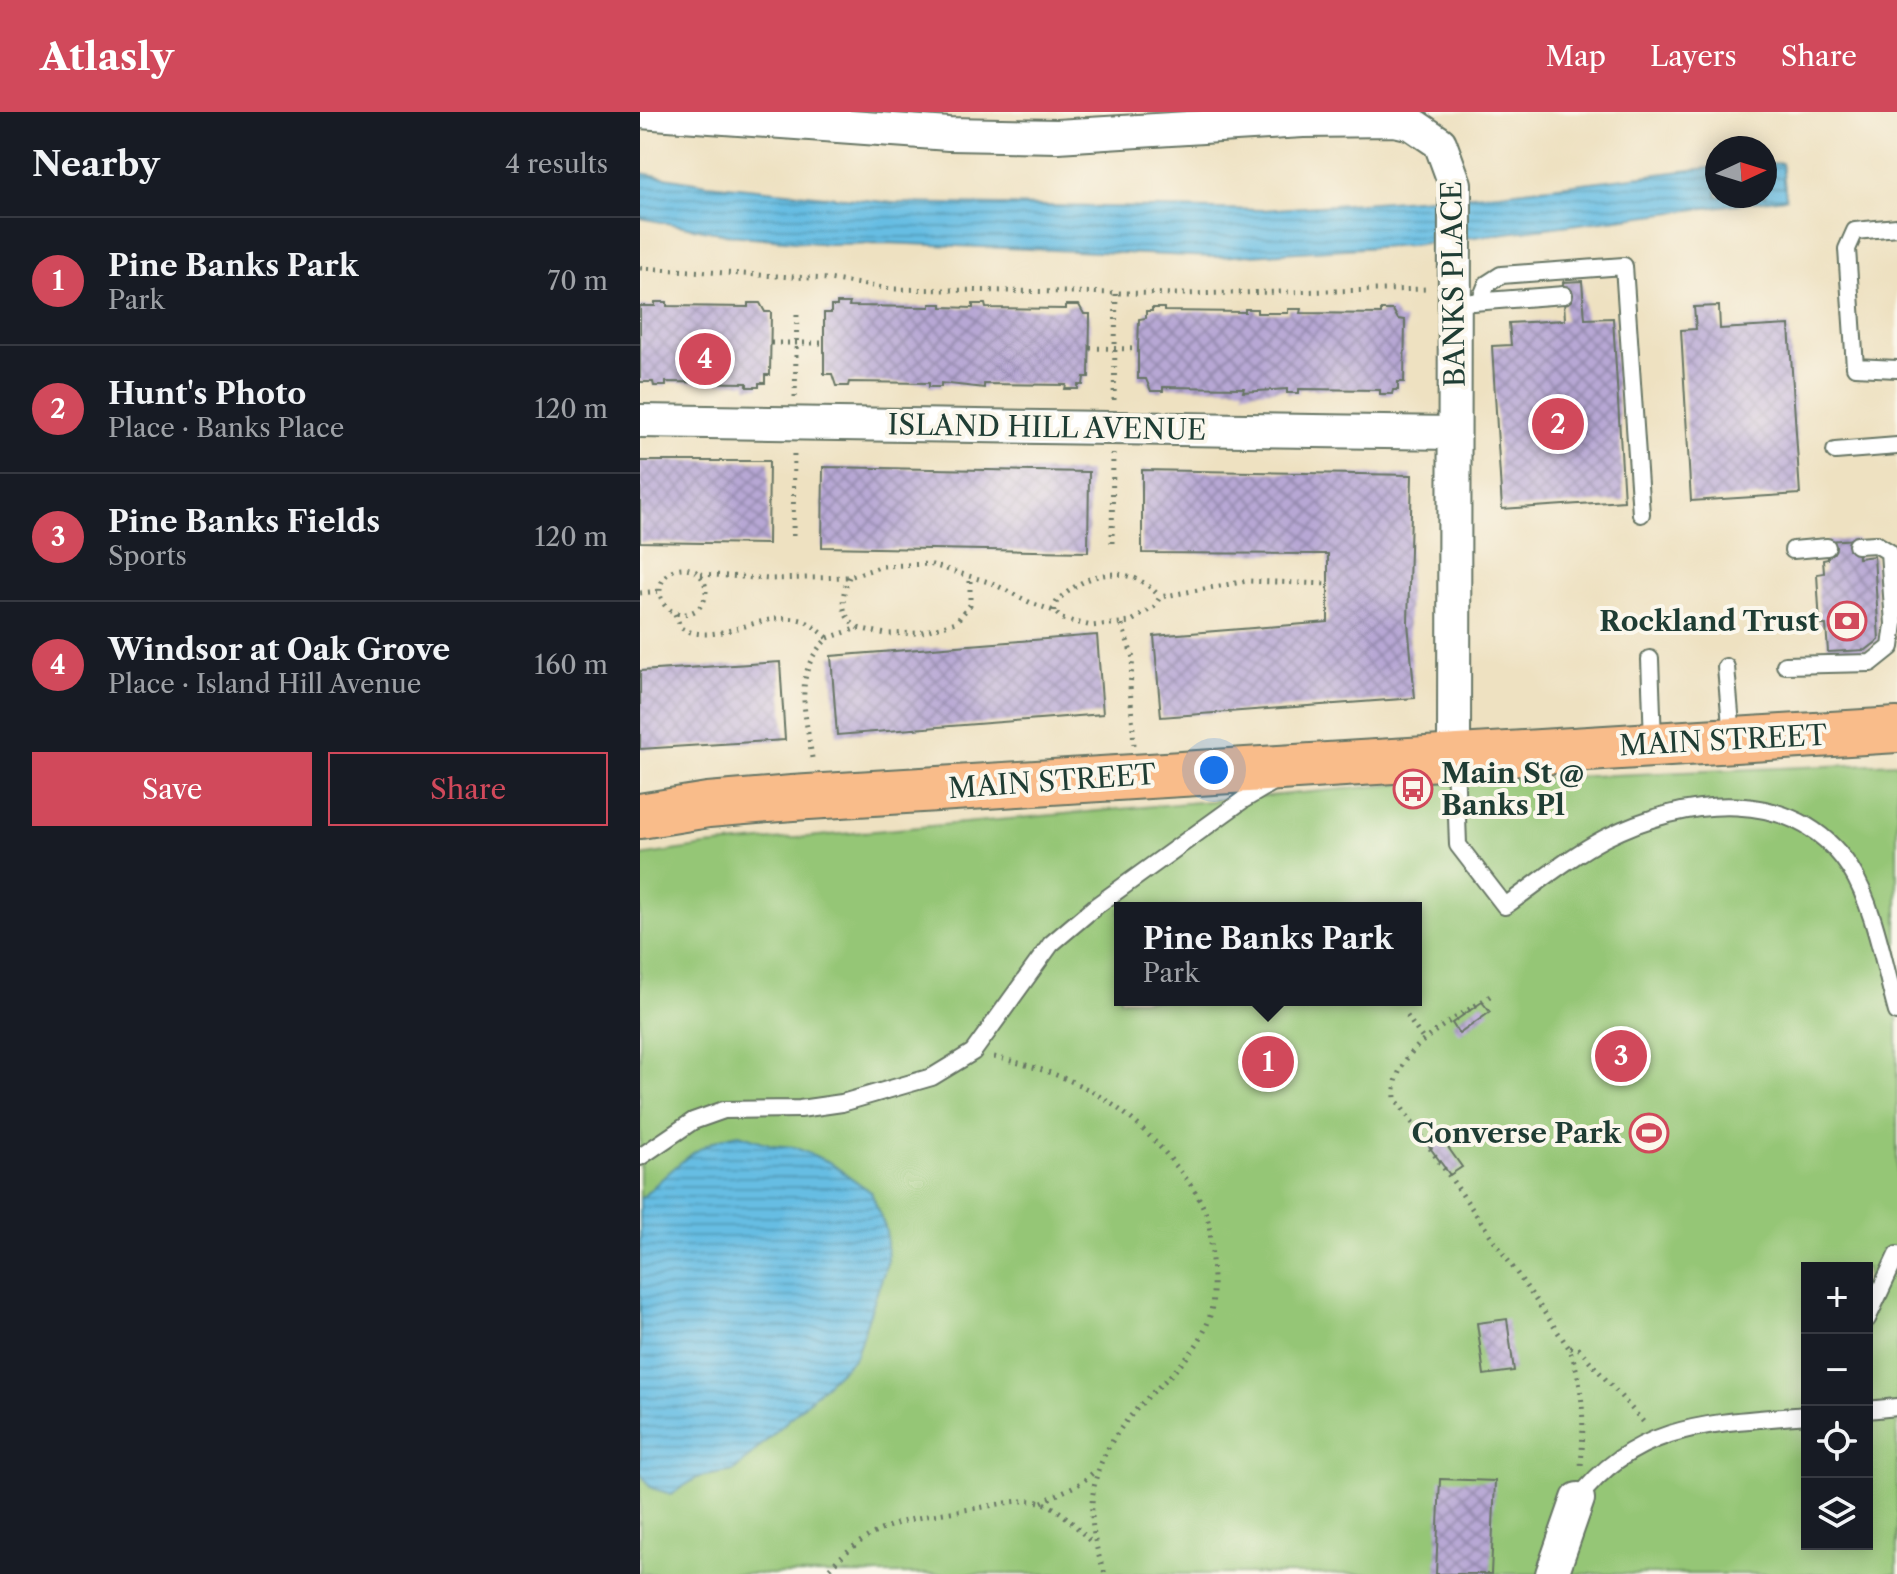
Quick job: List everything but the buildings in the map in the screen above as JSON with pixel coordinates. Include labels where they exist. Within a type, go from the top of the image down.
[{"type":"main road","name":"MAIN STREET","points":[[640,816],[732,802],[1897,730]]},
{"type":"street","name":"BANKS PLACE","points":[[640,112],[949,134],[1057,136],[1303,121],[1394,120],[1412,124],[1440,143],[1455,184],[1456,256],[1464,299],[1454,433],[1454,755]]},
{"type":"street","name":"ISLAND HILL AVENUE","points":[[640,421],[1454,433]]},
{"type":"street","points":[[1552,1574],[1578,1499]]},
{"type":"lane","points":[[1897,227],[1855,231],[1847,249],[1855,367],[1897,369]]},
{"type":"lane","points":[[1464,299],[1501,275],[1624,266],[1641,514]]},
{"type":"lane","points":[[1464,299],[1564,295]]},
{"type":"lane","points":[[1835,451],[1897,446]]},
{"type":"lane","points":[[1785,665],[1871,663],[1891,647],[1895,633],[1889,552],[1876,544],[1857,545]]},
{"type":"lane","points":[[1793,550],[1827,547]]},
{"type":"lane","points":[[1650,659],[1653,745]]},
{"type":"lane","points":[[1726,667],[1732,739]]},
{"type":"lane","points":[[1454,755],[1458,845],[1505,906],[1578,853],[1630,826],[1720,806],[1746,805],[1796,817],[1831,842],[1852,871],[1862,891],[1897,1012]]},
{"type":"lane","points":[[640,1157],[693,1121],[724,1110],[800,1109],[842,1103],[932,1077],[973,1052],[1051,944],[1096,906],[1243,800],[1301,767]]},
{"type":"lane","points":[[1873,1306],[1897,1255]]},
{"type":"lane","points":[[1873,1409],[1897,1407]]},
{"type":"lane","points":[[1578,1499],[1598,1473],[1672,1431],[1801,1416]]},
{"type":"path","points":[[640,268],[828,279],[891,289],[1182,294],[1422,289],[1464,299]]},
{"type":"path","points":[[771,343],[824,343]]},
{"type":"path","points":[[1090,348],[1138,349]]},
{"type":"path","points":[[701,574],[707,591],[701,607],[685,616],[668,610],[661,584],[669,572],[689,568],[701,574],[769,579],[849,577],[883,566],[913,564],[946,567],[1054,611],[1062,619],[1075,623],[1122,625],[1150,610],[1160,597],[1247,581],[1328,584]]},
{"type":"path","points":[[1054,611],[1058,599],[1101,574],[1130,575],[1160,597]]},
{"type":"path","points":[[849,577],[842,604],[850,621],[858,628],[886,634],[919,633],[956,622],[970,605],[970,576]]},
{"type":"path","points":[[640,593],[661,591]]},
{"type":"path","points":[[675,614],[681,628],[697,635],[784,618],[807,623],[828,638]]},
{"type":"path","points":[[1122,625],[1133,658],[1130,686],[1137,775]]},
{"type":"path","points":[[812,758],[803,684],[810,657],[828,638],[858,628]]},
{"type":"path","points":[[1490,996],[1400,1063],[1394,1086],[1398,1108],[1569,1348],[1580,1378],[1582,1398],[1578,1499]]},
{"type":"path","points":[[1407,1016],[1425,1042]]},
{"type":"path","points":[[824,1574],[845,1551],[905,1518],[1041,1502],[1081,1483],[1095,1471],[1120,1428],[1175,1374],[1209,1319],[1213,1278],[1208,1219],[1197,1192],[1181,1171],[1138,1123],[1118,1107],[1054,1072],[973,1052]]},
{"type":"path","points":[[1569,1348],[1579,1349],[1636,1410],[1654,1439]]},
{"type":"path","points":[[1095,1471],[1094,1545],[1105,1574]]},
{"type":"path","points":[[1041,1502],[1075,1526],[1094,1545]]},
{"type":"green space","points":[[1897,763],[1897,1574],[640,1574],[640,856],[705,846],[1401,784]]},
{"type":"water","points":[[1777,163],[1782,163],[1786,198],[1777,199]]},
{"type":"water","points":[[1705,168],[1706,208],[1410,245],[1216,257],[886,243],[829,244],[730,235],[640,218],[640,173],[707,184],[894,203],[1263,210],[1500,193]]},
{"type":"water","points":[[739,1134],[772,1145],[794,1147],[829,1162],[871,1192],[886,1230],[888,1260],[855,1357],[734,1471],[699,1477],[671,1494],[651,1488],[640,1473],[640,1199],[698,1150],[724,1137]]},
{"type":"place","name":"Windsor at Oak Grove","points":[[705,359]]},
{"type":"place","name":"Hunt's Photo","points":[[1558,424]]},
{"type":"place","name":"Rockland Trust","points":[[1847,621]]},
{"type":"place","name":"Main St @ Banks Pl","points":[[1413,789]]},
{"type":"place","name":"Pine Banks Fields","points":[[1621,1056]]},
{"type":"place","name":"Pine Banks Park","points":[[1268,1062]]},
{"type":"place","name":"Converse Park","points":[[1649,1133]]}]
